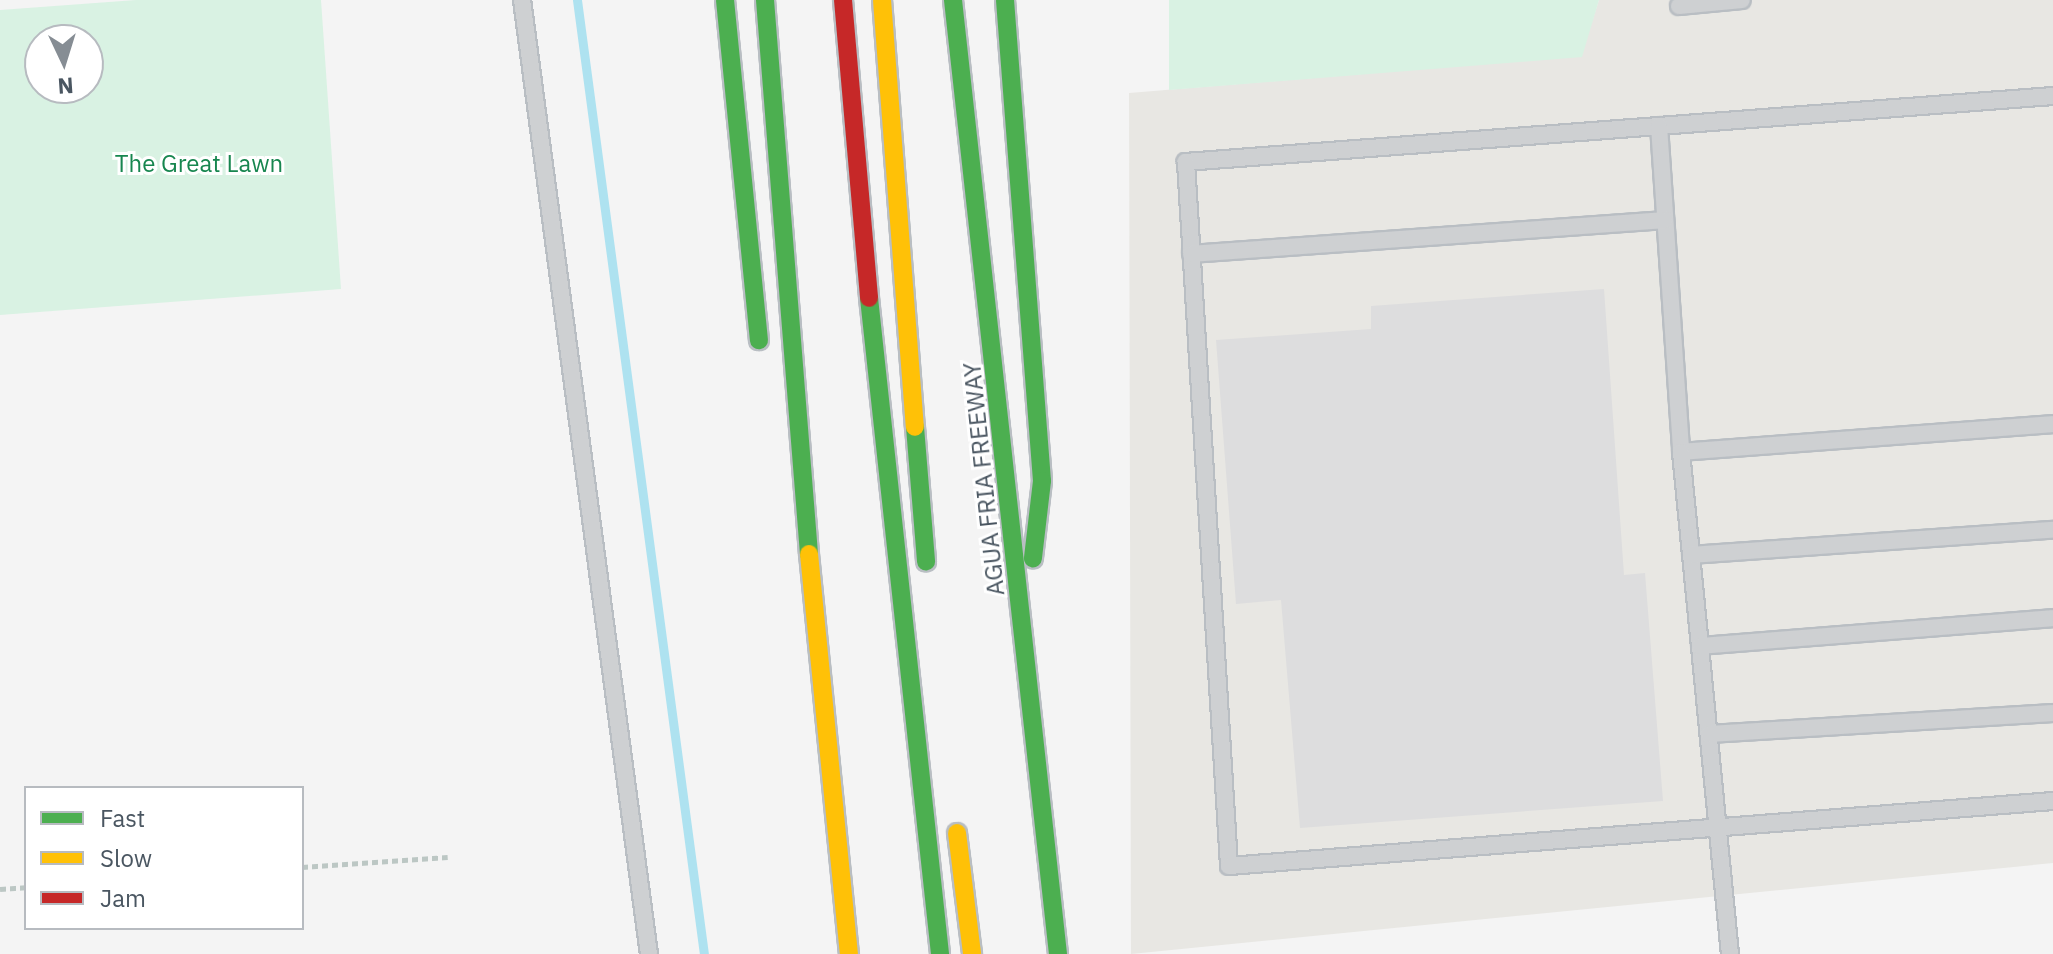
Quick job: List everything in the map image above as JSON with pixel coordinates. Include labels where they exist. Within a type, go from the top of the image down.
[{"type":"highway","points":[[725,0],[761,355]]},
{"type":"highway","points":[[765,0],[789,349],[849,954]]},
{"type":"highway","points":[[843,0],[878,396],[940,954]]},
{"type":"highway","points":[[882,0],[929,590]]},
{"type":"highway","name":"AGUA FRIA FREEWAY","points":[[953,0],[1058,954]]},
{"type":"highway","points":[[1005,0],[1042,481],[1024,628]]},
{"type":"highway","points":[[787,545],[816,644]]},
{"type":"highway","points":[[955,818],[972,954]]},
{"type":"lane","points":[[522,0],[649,954]]},
{"type":"lane","points":[[1679,6],[1742,0]]},
{"type":"lane","points":[[2053,96],[1186,162],[1229,866],[2053,801]]},
{"type":"lane","points":[[1659,126],[1681,452],[1730,954]]},
{"type":"lane","points":[[1191,254],[1665,220]]},
{"type":"lane","points":[[1681,452],[2053,424]]},
{"type":"lane","points":[[1691,555],[2053,530]]},
{"type":"lane","points":[[1700,646],[2053,618]]},
{"type":"lane","points":[[1709,734],[2053,713]]},
{"type":"path","points":[[304,867],[448,857]]},
{"type":"path","points":[[0,889],[24,887]]},
{"type":"shaded area","points":[[1599,0],[2053,0],[2053,863],[1131,954],[1129,93],[1581,56]]},
{"type":"green space","name":"The Great Lawn","points":[[136,0],[321,0],[341,289],[0,315],[0,10]]},
{"type":"green space","points":[[1169,0],[1599,0],[1582,57],[1169,90]]},
{"type":"building","points":[[1604,289],[1624,575],[1645,573],[1663,801],[1300,828],[1281,600],[1236,604],[1216,340],[1371,329],[1371,306]]},
{"type":"waterway","points":[[577,0],[704,954]]},
{"type":"traffic: fast","points":[[725,0],[759,340]]},
{"type":"traffic: fast","points":[[765,0],[809,554]]},
{"type":"traffic: fast","points":[[953,0],[1058,954]]},
{"type":"traffic: fast","points":[[1005,0],[1042,481],[1033,558]]},
{"type":"traffic: fast","points":[[869,298],[940,954]]},
{"type":"traffic: fast","points":[[915,427],[926,562]]},
{"type":"traffic: slow","points":[[882,0],[915,427]]},
{"type":"traffic: slow","points":[[809,554],[849,954]]},
{"type":"traffic: slow","points":[[957,833],[972,954]]},
{"type":"traffic: jam","points":[[843,0],[869,298]]}]
